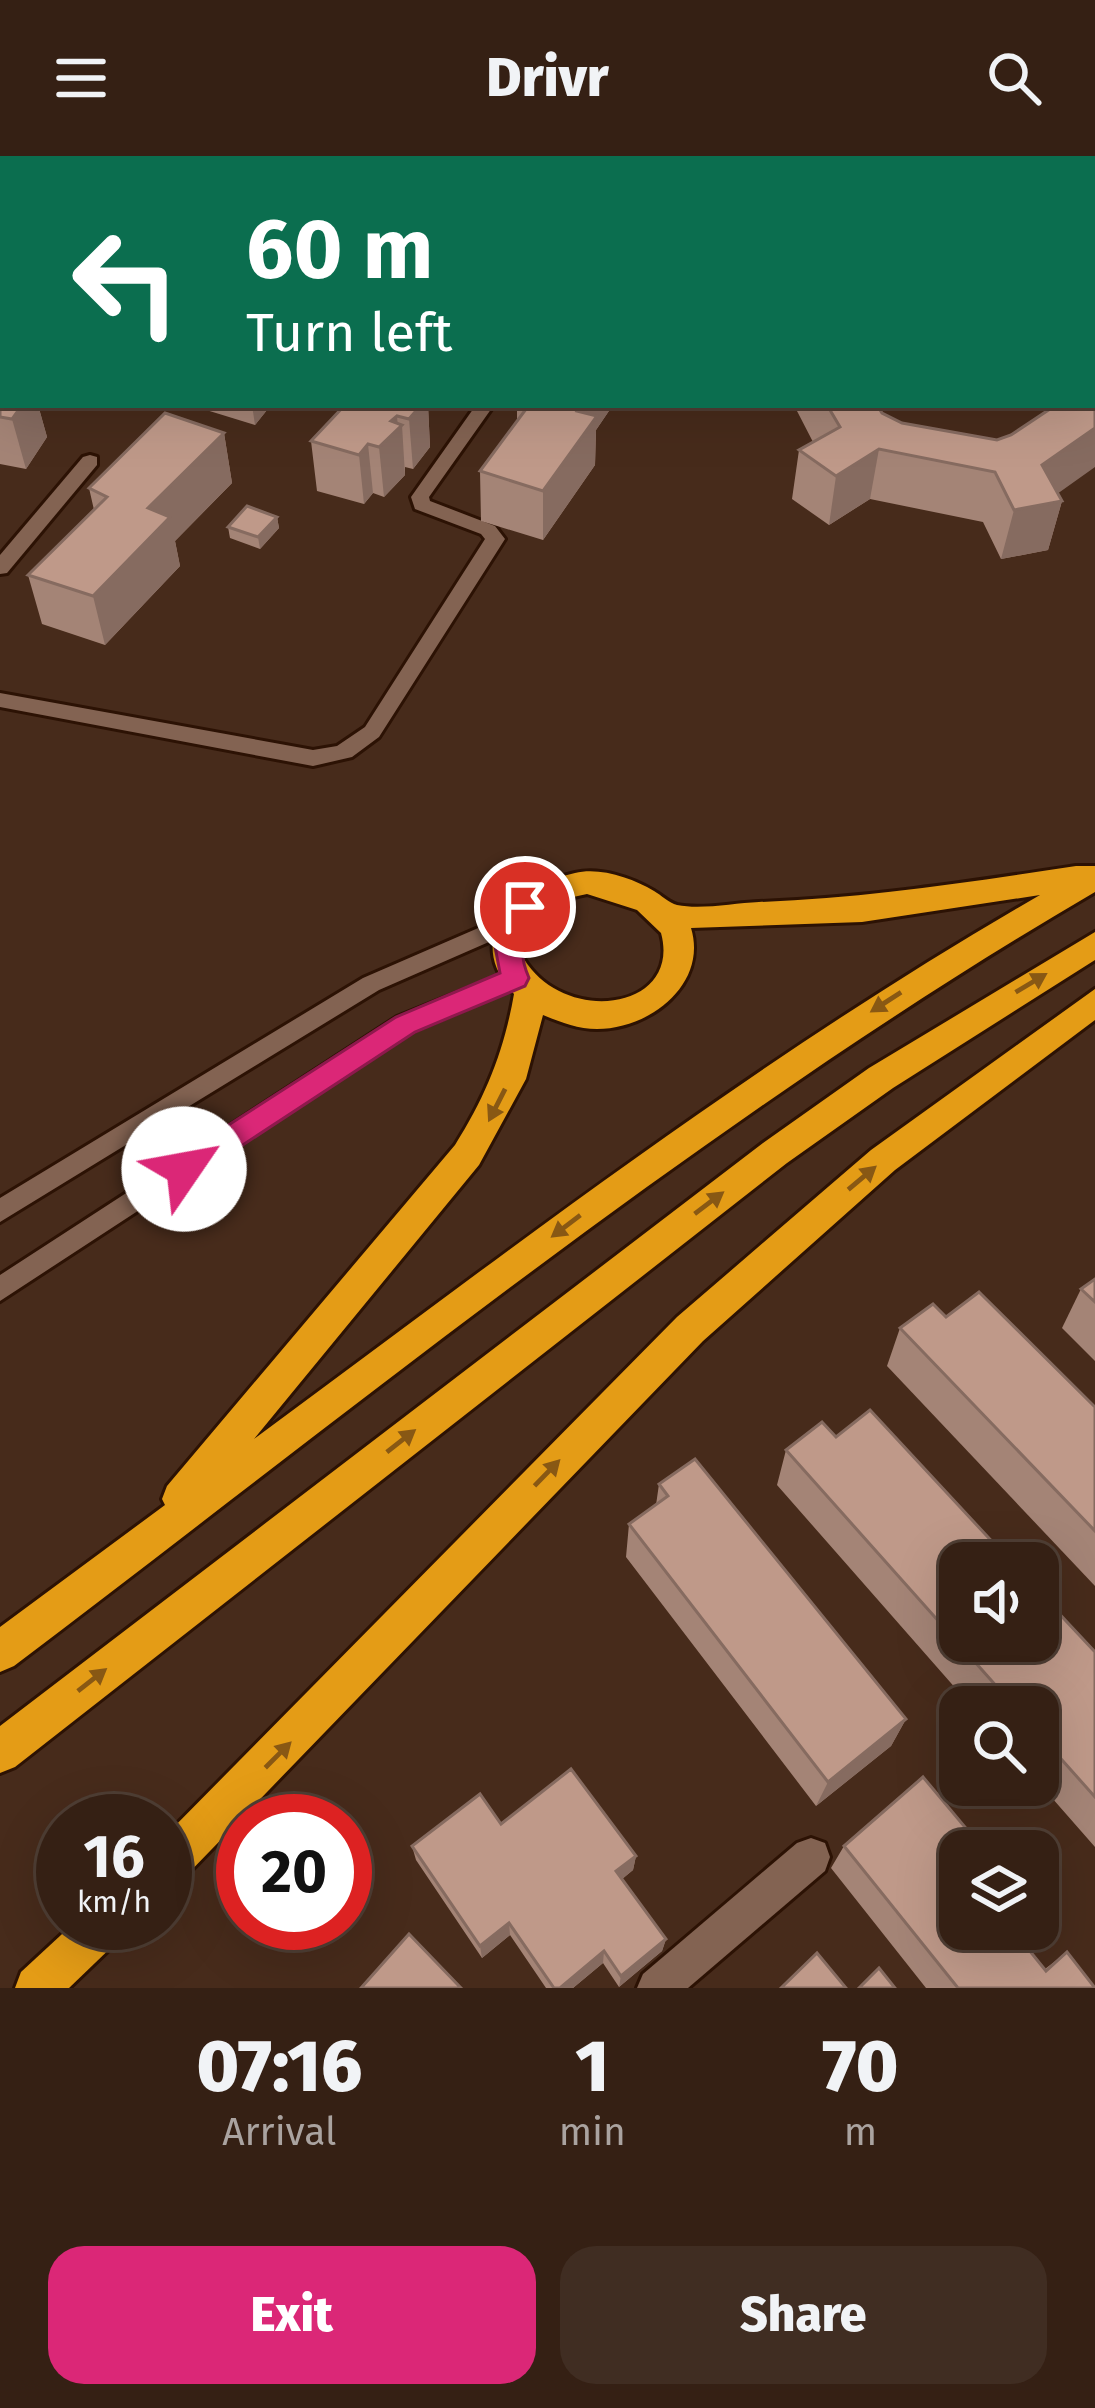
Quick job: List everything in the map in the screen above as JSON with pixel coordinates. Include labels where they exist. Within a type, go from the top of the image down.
[{"type":"highway","points":[[668,917],[862,910],[1095,876]]},
{"type":"highway","points":[[0,1652],[728,1108],[940,967],[1095,876]]},
{"type":"highway","points":[[587,882],[634,890],[668,917],[679,953],[674,972],[645,1003],[598,1016],[562,1010],[523,986],[508,960],[513,922],[542,894],[587,882]]},
{"type":"highway","points":[[0,1752],[775,1154],[881,1078],[1095,944]]},
{"type":"highway","points":[[143,1544],[466,1155],[496,1110],[521,1052],[523,986]]},
{"type":"highway","points":[[192,1839],[690,1329],[883,1160],[1095,1002]]},
{"type":"highway","points":[[37,1988],[77,1950]]},
{"type":"street","points":[[658,1988],[811,1856]]},
{"type":"lane","points":[[0,700],[313,758],[336,758],[356,746],[372,732],[496,538],[488,530],[422,505],[421,497],[483,408]]},
{"type":"lane","points":[[0,568],[90,461]]},
{"type":"lane","points":[[0,1211],[371,984],[513,922]]},
{"type":"lane","points":[[0,1289],[405,1024],[523,986]]},
{"type":"building","points":[[0,408],[20,408],[12,419],[0,417]]},
{"type":"building","points":[[342,408],[418,408],[409,419],[397,416],[391,421],[402,425],[379,447],[368,444],[359,455],[311,441]]},
{"type":"building","points":[[527,408],[579,408],[577,411],[597,416],[543,491],[480,471]]},
{"type":"building","points":[[829,408],[879,408],[902,423],[997,440],[1052,408],[1095,408],[1095,428],[1042,465],[1062,501],[1014,510],[995,472],[879,449],[836,476],[799,450],[840,427]]},
{"type":"building","points":[[165,413],[224,433],[148,508],[170,517],[93,596],[28,575],[107,497],[89,488]]},
{"type":"building","points":[[247,506],[277,517],[258,537],[228,527]]},
{"type":"building","points":[[1095,1279],[1095,1302],[1081,1289]]},
{"type":"building","points":[[979,1292],[1095,1407],[1095,1531],[900,1328],[933,1304],[946,1317]]},
{"type":"building","points":[[870,1410],[993,1542],[939,1542],[939,1622],[786,1450],[822,1422],[836,1437]]},
{"type":"building","points":[[695,1459],[906,1719],[828,1782],[629,1524],[668,1496],[659,1484]]},
{"type":"building","points":[[1059,1613],[1095,1652],[1095,1797],[1059,1757],[1059,1686],[996,1686],[975,1662],[1059,1662]]},
{"type":"building","points":[[571,1769],[636,1856],[616,1871],[666,1939],[621,1976],[604,1951],[554,1988],[509,1923],[480,1946],[412,1846],[480,1794],[501,1824]]},
{"type":"building","points":[[923,1777],[939,1796],[939,1806],[947,1806],[967,1830],[939,1830],[939,1950],[1029,1950],[1046,1971],[1067,1952],[1095,1988],[958,1988],[844,1846]]},
{"type":"building","points":[[409,1934],[461,1988],[361,1988]]},
{"type":"building","points":[[817,1953],[846,1988],[781,1988]]},
{"type":"building","points":[[879,1968],[895,1988],[859,1988]]},
{"type":"route","points":[[184,1169],[405,1024],[516,978],[507,941],[525,907]]}]
